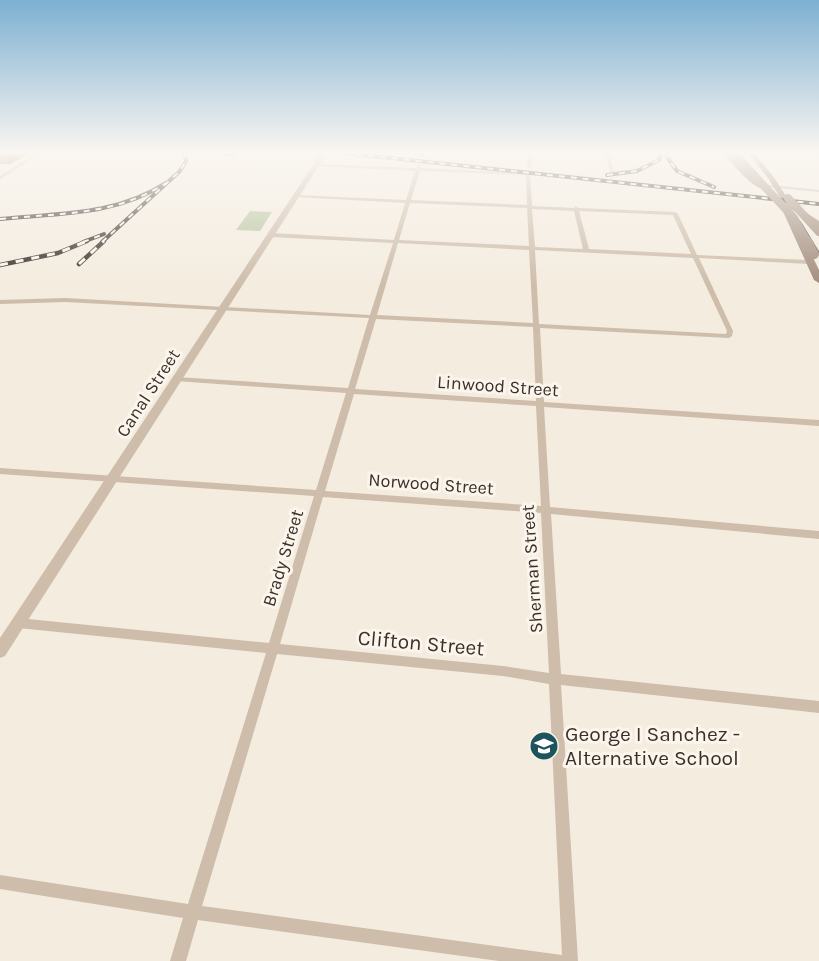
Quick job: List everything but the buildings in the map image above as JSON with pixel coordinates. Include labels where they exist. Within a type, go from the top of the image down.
[{"type":"main road","points":[[775,198],[794,218],[819,280]]},
{"type":"main road","points":[[777,198],[792,220],[811,258],[819,265]]},
{"type":"main road","points":[[784,198],[790,206],[817,223]]},
{"type":"main road","points":[[788,198],[819,232]]},
{"type":"main road","points":[[792,220],[817,223]]},
{"type":"street","name":"Canal Street","points":[[0,651],[294,198]]},
{"type":"street","points":[[0,302],[43,299],[729,336],[730,331],[675,214],[350,198]]},
{"type":"street","name":"Brady Street","points":[[178,961],[410,198]]},
{"type":"street","name":"Sherman Street","points":[[530,198],[544,509],[570,961]]},
{"type":"street","points":[[576,208],[585,250]]},
{"type":"street","points":[[271,235],[696,256],[811,258]]},
{"type":"street","name":"Linwood Street","points":[[176,379],[819,423]]},
{"type":"street","name":"Norwood Street","points":[[0,471],[544,509],[819,535]]},
{"type":"street","name":"Clifton Street","points":[[18,623],[503,671],[555,679],[819,707]]},
{"type":"street","points":[[0,882],[193,912],[558,961]]},
{"type":"green space","points":[[250,211],[272,212],[260,231],[236,230]]},
{"type":"tram line","points":[[778,198],[801,223],[819,253]]},
{"type":"railway","points":[[0,219],[86,211],[137,198]]},
{"type":"railway","points":[[102,242],[151,198]]},
{"type":"railway","points":[[762,198],[819,204]]},
{"type":"railway","points":[[83,242],[104,234]]},
{"type":"railway","points":[[0,265],[58,253],[87,241]]},
{"type":"railway","points":[[79,264],[104,241]]},
{"type":"place","name":"George I Sanchez - Alternative School","points":[[544,746]]}]
